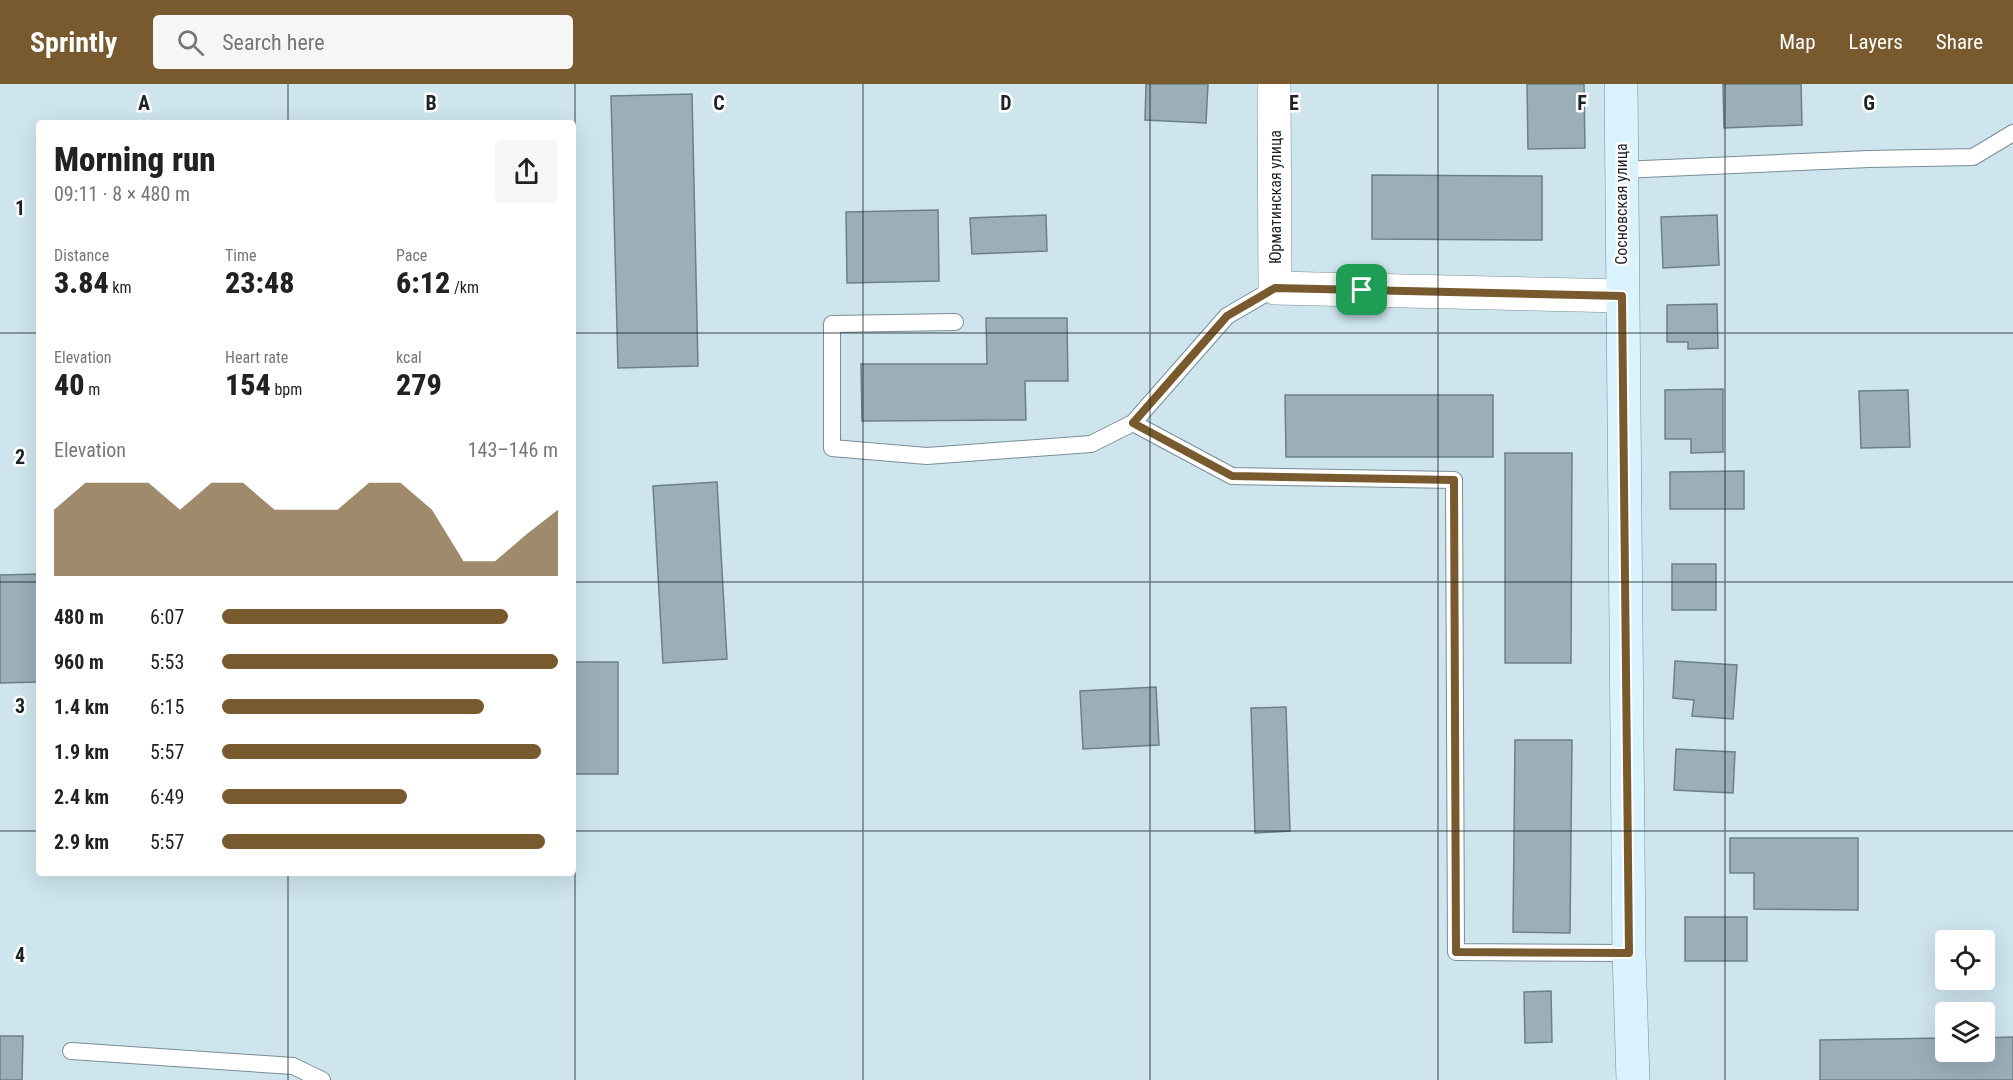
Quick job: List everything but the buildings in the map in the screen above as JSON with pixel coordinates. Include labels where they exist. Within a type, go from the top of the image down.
[{"type":"street","name":"Юрматинская улица","points":[[1274,84],[1275,288],[1622,296]]},
{"type":"street","name":"Сосновская улица","points":[[1621,84],[1629,953],[1633,1080]]},
{"type":"lane","points":[[1621,170],[1869,159],[1973,157],[2013,133]]},
{"type":"lane","points":[[955,322],[832,324],[832,448],[927,456],[1091,444],[1133,423],[1227,316],[1275,288]]},
{"type":"lane","points":[[1133,423],[1232,476],[1454,480],[1456,952],[1629,953]]},
{"type":"lane","points":[[71,1052],[293,1066],[322,1080]]},
{"type":"route","points":[[1275,288],[1362,290],[1622,296],[1629,953],[1456,952],[1454,480],[1232,476],[1133,423],[1227,316],[1275,288]]}]
